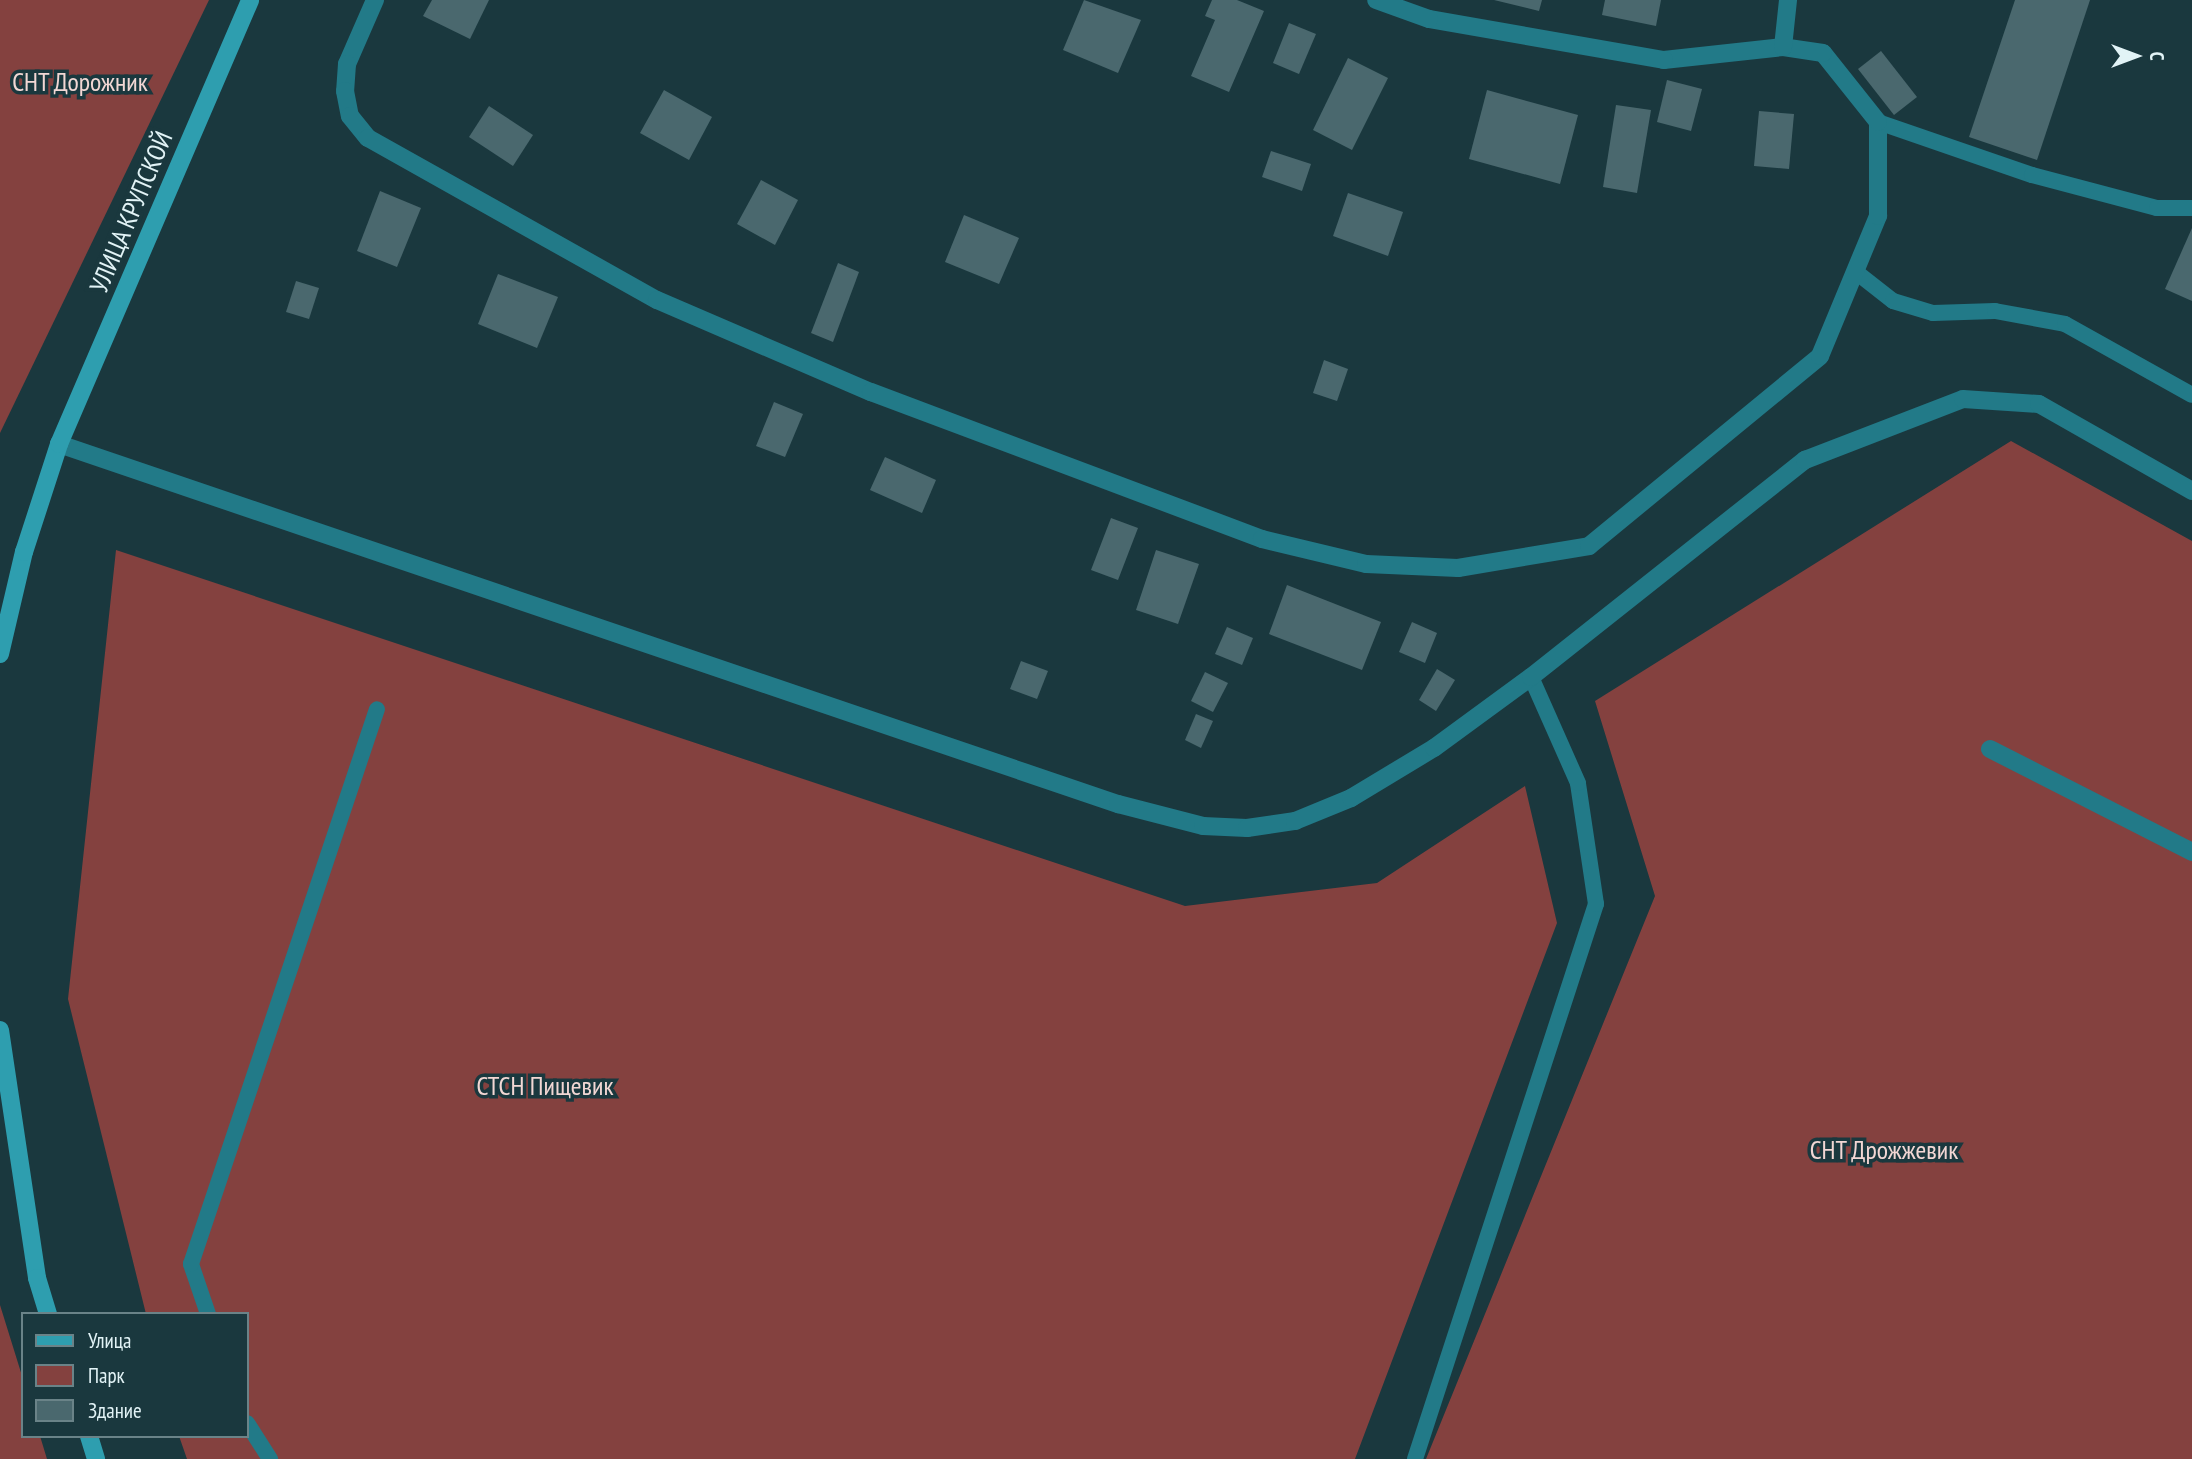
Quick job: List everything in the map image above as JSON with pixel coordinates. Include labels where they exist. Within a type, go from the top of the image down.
[{"type":"street","name":"УЛИЦА КРУПСКОЙ","points":[[0,654],[24,552],[59,444],[250,0]]},
{"type":"street","points":[[375,0],[347,64],[345,91],[350,116],[368,138],[657,300],[871,392],[1262,539],[1366,564],[1458,568],[1588,546],[1821,356],[1878,216],[1878,122],[1822,53],[1783,47],[1664,60],[1429,19],[1376,0]]},
{"type":"street","points":[[1783,47],[1788,0]]},
{"type":"street","points":[[59,444],[1118,804],[1203,826],[1247,828],[1295,821],[1351,799],[1434,748],[1531,677],[1805,460],[1963,399],[2039,404],[2192,491]]},
{"type":"street","points":[[1990,749],[2192,852]]},
{"type":"street","points":[[0,1030],[37,1278],[47,1312]]},
{"type":"street","points":[[90,1438],[96,1459]]},
{"type":"lane","points":[[1878,122],[2044,178],[2157,208],[2192,208]]},
{"type":"lane","points":[[1856,272],[1893,301],[1933,313],[1995,312],[2065,324],[2192,395]]},
{"type":"lane","points":[[1415,1459],[1596,904],[1578,783],[1531,677]]},
{"type":"lane","points":[[207,1312],[191,1264],[377,709]]},
{"type":"lane","points":[[248,1425],[270,1459]]},
{"type":"green space","name":"СНТ Дорожник","points":[[0,0],[209,0],[0,433]]},
{"type":"green space","name":"СНТ Дрожжевик","points":[[2011,441],[2192,541],[2192,1459],[1426,1459],[1655,896],[1595,701]]},
{"type":"green space","name":"СТСН Пищевик","points":[[116,550],[1185,906],[1377,883],[1525,786],[1557,923],[1355,1459],[187,1459],[180,1438],[248,1438],[248,1312],[146,1312],[68,999]]},
{"type":"green space","points":[[0,1305],[21,1373],[21,1438],[41,1438],[47,1459],[0,1459]]},
{"type":"building","points":[[432,0],[489,0],[470,39],[423,16]]},
{"type":"building","points":[[1084,0],[1141,20],[1118,73],[1063,50]]},
{"type":"building","points":[[1212,0],[1237,0],[1264,11],[1229,92],[1191,76],[1215,20],[1205,16]]},
{"type":"building","points":[[1494,0],[1542,0],[1539,11]]},
{"type":"building","points":[[1605,0],[1661,0],[1656,26],[1602,15]]},
{"type":"building","points":[[2015,0],[2090,0],[2037,160],[1969,137]]},
{"type":"building","points":[[1289,23],[1316,34],[1299,74],[1273,63]]},
{"type":"building","points":[[1881,51],[1917,97],[1894,115],[1858,69]]},
{"type":"building","points":[[1348,58],[1388,78],[1352,150],[1313,130]]},
{"type":"building","points":[[1667,80],[1702,89],[1691,131],[1657,122]]},
{"type":"building","points":[[664,90],[712,117],[689,160],[640,133]]},
{"type":"building","points":[[1487,90],[1578,115],[1560,184],[1469,159]]},
{"type":"building","points":[[1616,105],[1651,110],[1637,193],[1603,187]]},
{"type":"building","points":[[489,106],[533,135],[513,166],[469,137]]},
{"type":"building","points":[[1759,111],[1794,114],[1789,169],[1754,166]]},
{"type":"building","points":[[1271,151],[1311,164],[1302,191],[1262,177]]},
{"type":"building","points":[[761,180],[798,200],[775,245],[737,224]]},
{"type":"building","points":[[380,191],[421,208],[397,267],[357,251]]},
{"type":"building","points":[[1348,193],[1403,212],[1388,256],[1333,236]]},
{"type":"building","points":[[964,215],[1019,238],[999,284],[945,262]]},
{"type":"building","points":[[2192,228],[2192,301],[2165,289]]},
{"type":"building","points":[[838,263],[859,272],[833,342],[811,333]]},
{"type":"building","points":[[498,274],[558,297],[537,348],[478,324]]},
{"type":"building","points":[[296,281],[319,288],[309,319],[286,312]]},
{"type":"building","points":[[1324,360],[1348,369],[1337,401],[1313,393]]},
{"type":"building","points":[[774,402],[803,414],[785,457],[756,446]]},
{"type":"building","points":[[885,457],[936,480],[922,513],[870,490]]},
{"type":"building","points":[[1111,518],[1138,528],[1118,580],[1091,570]]},
{"type":"building","points":[[1156,550],[1199,564],[1178,624],[1136,610]]},
{"type":"building","points":[[1287,585],[1381,622],[1362,670],[1269,634]]},
{"type":"building","points":[[1412,622],[1437,633],[1425,663],[1399,652]]},
{"type":"building","points":[[1227,627],[1253,638],[1242,665],[1215,654]]},
{"type":"building","points":[[1021,661],[1048,671],[1037,699],[1010,689]]},
{"type":"building","points":[[1437,669],[1455,680],[1436,711],[1419,700]]},
{"type":"building","points":[[1205,672],[1228,683],[1213,712],[1191,701]]},
{"type":"building","points":[[1196,714],[1213,721],[1201,748],[1185,740]]}]
